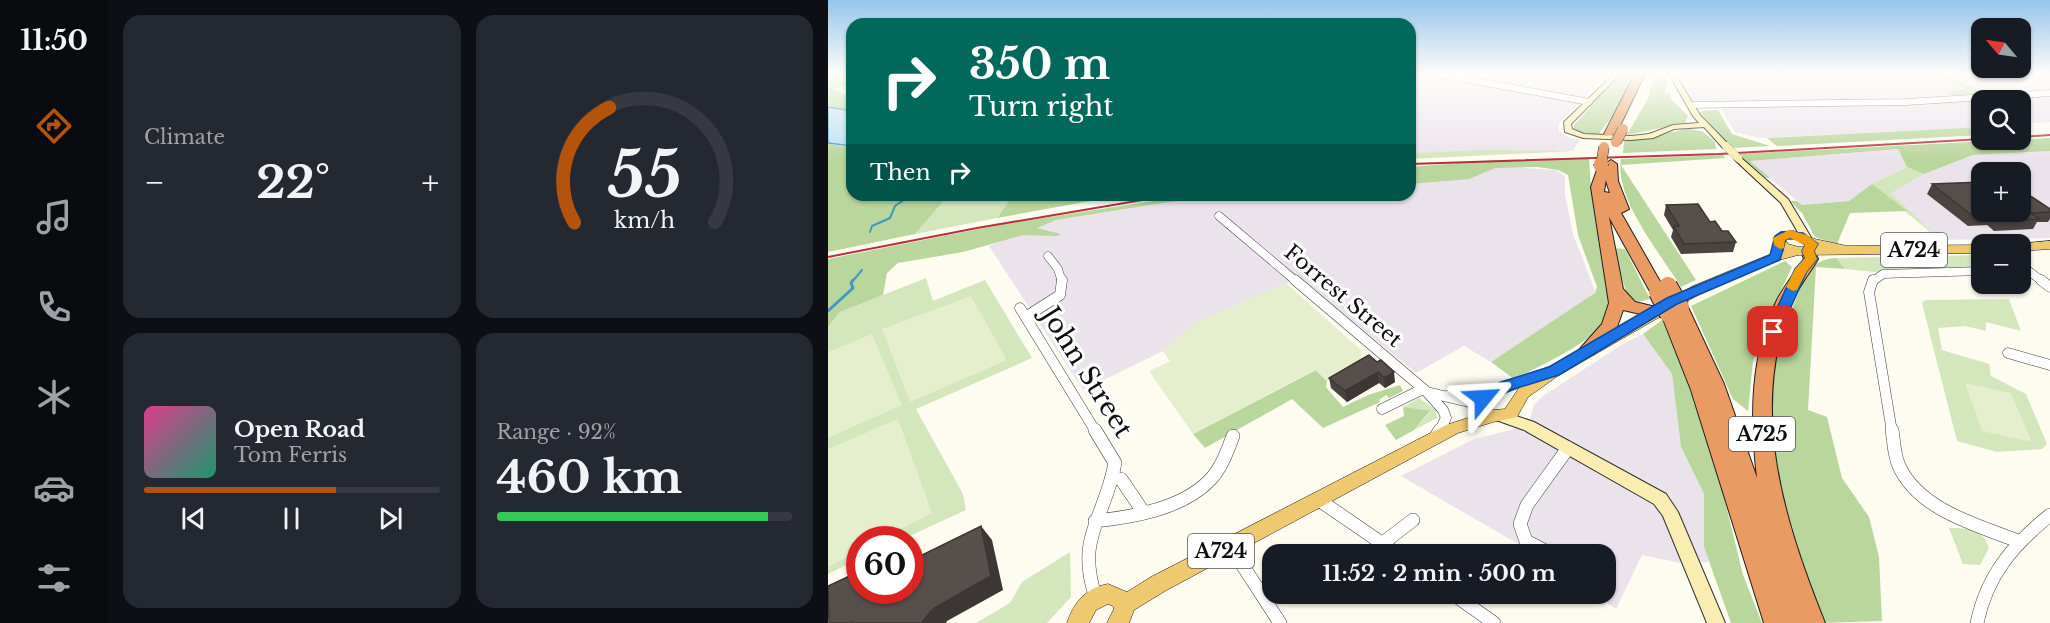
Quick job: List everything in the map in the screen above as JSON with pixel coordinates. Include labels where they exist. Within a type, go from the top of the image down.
[{"type":"highway","name":"A725","points":[[1587,351],[1610,326],[1617,311],[1617,293],[1597,187],[1610,142],[1627,103]]},
{"type":"highway","name":"A725","points":[[1610,142],[1623,129],[1637,103]]},
{"type":"highway","name":"A725","points":[[1604,168],[1612,212],[1663,289],[1668,311],[1693,365],[1711,413],[1751,550],[1777,623]]},
{"type":"highway","name":"A725","points":[[1807,247],[1811,259],[1796,280],[1766,354],[1762,376],[1761,419],[1773,501],[1801,596],[1812,623]]},
{"type":"highway","points":[[1617,293],[1629,306],[1668,311]]},
{"type":"highway","name":"A725","points":[[1668,311],[1711,373],[1767,541],[1798,623]]},
{"type":"main road","name":"A724","points":[[1789,235],[1807,247],[1820,252],[1971,249]]},
{"type":"main road","points":[[1775,257],[1789,235]]},
{"type":"main road","points":[[2031,246],[2050,245]]},
{"type":"main road","name":"A724","points":[[1096,598],[1113,594],[1119,597],[1121,614],[1230,546],[1523,393],[1587,351],[1668,311],[1698,288],[1775,257],[1807,247]]},
{"type":"main road","name":"A724","points":[[1496,406],[1545,372],[1554,371]]},
{"type":"main road","points":[[1078,623],[1081,611],[1096,598]]},
{"type":"street","points":[[1588,103],[1566,125],[1571,133],[1587,137],[1636,137],[1673,127],[1704,125]]},
{"type":"street","points":[[1690,105],[1825,103]]},
{"type":"street","points":[[1690,105],[1704,125],[1785,201],[1789,235],[1807,247]]},
{"type":"street","name":"Forrest Street","points":[[1219,216],[1425,390],[1496,406]]},
{"type":"street","name":"John Street","points":[[1048,256],[1060,270],[1063,281],[1060,295],[1023,312],[1116,463],[1114,478],[1095,521],[1084,561],[1096,598]]},
{"type":"street","points":[[1971,272],[1883,273],[1869,284],[1898,465],[1905,480],[1920,495],[1936,506],[2018,541]]},
{"type":"street","points":[[2031,274],[2050,287]]},
{"type":"street","points":[[2008,353],[2050,365]]},
{"type":"street","points":[[1382,409],[1425,390],[1443,410],[1446,418],[1443,427],[1433,439]]},
{"type":"street","points":[[1496,406],[1660,499],[1670,512],[1716,623]]},
{"type":"street","points":[[1095,521],[1130,518],[1187,496],[1207,483],[1221,466],[1233,436]]},
{"type":"street","points":[[1530,544],[1526,542],[1520,524],[1527,505],[1568,448]]},
{"type":"street","points":[[1121,479],[1144,513]]},
{"type":"street","points":[[1319,500],[1383,543],[1413,520]]},
{"type":"street","points":[[1977,623],[1980,603],[1987,582],[1996,566],[2018,541],[2050,515]]},
{"type":"street","points":[[1230,546],[1280,623]]},
{"type":"street","points":[[1467,604],[1494,623]]},
{"type":"shaded area","points":[[1416,103],[1579,103],[1559,123],[1559,132],[1570,138],[1580,139],[1573,151],[1416,153]]},
{"type":"shaded area","points":[[1718,103],[1971,103],[1971,127],[1760,138],[1735,132]]},
{"type":"shaded area","points":[[2031,103],[2050,103],[2050,122],[2031,123]]},
{"type":"shaded area","points":[[1898,149],[1907,167],[1876,182],[1849,201],[1802,205],[1749,161]]},
{"type":"shaded area","points":[[2050,151],[2050,238],[2031,238],[2031,234],[1971,234],[1971,239],[1940,240],[1890,193],[1924,174],[1973,155]]},
{"type":"shaded area","points":[[1494,166],[1555,170],[1565,176],[1565,195],[1573,234],[1596,293],[1491,362],[1464,346],[1416,373],[1299,278],[1193,324],[1163,351],[1083,390],[989,246],[1056,220],[1176,201],[1416,201],[1416,171]]},
{"type":"shaded area","points":[[1643,334],[1672,374],[1681,447],[1704,494],[1704,547],[1709,562],[1681,563],[1642,555],[1616,609],[1609,604],[1616,604],[1616,544],[1518,544],[1401,476],[1474,439],[1511,430],[1530,419],[1534,405],[1543,396],[1623,344]]},
{"type":"green space","points":[[828,103],[846,103],[846,110],[828,107]]},
{"type":"green space","points":[[1594,103],[1620,103],[1598,135],[1585,134],[1574,129],[1574,125]]},
{"type":"green space","points":[[1645,103],[1675,103],[1688,116],[1685,123],[1627,135]]},
{"type":"green space","points":[[1718,110],[1732,134],[1770,146],[1731,148],[1700,112]]},
{"type":"green space","points":[[1971,128],[1971,136],[1777,146],[1767,138]]},
{"type":"green space","points":[[1688,129],[1702,131],[1715,142],[1716,149],[1623,153],[1624,141]]},
{"type":"green space","points":[[2050,138],[2050,151],[1973,155],[1924,174],[1907,167],[1898,149],[1750,161],[1770,178],[1766,178],[1738,154],[1971,142],[1971,150],[2031,150],[2031,139]]},
{"type":"green space","points":[[828,144],[846,146],[846,201],[944,201],[915,234],[828,252]]},
{"type":"green space","points":[[1484,150],[1573,151],[1416,159],[1416,153]]},
{"type":"green space","points":[[1723,155],[1725,158],[1621,165],[1621,159]]},
{"type":"green space","points":[[1589,159],[1593,206],[1606,262],[1610,292],[1609,315],[1593,334],[1552,360],[1514,379],[1491,362],[1595,293],[1597,287],[1578,235],[1568,175],[1558,170],[1538,167],[1495,168],[1469,179],[1416,183],[1416,167],[1495,160]]},
{"type":"green space","points":[[1621,165],[1696,280],[1681,287],[1640,225],[1624,191]]},
{"type":"green space","points":[[1907,167],[1924,174],[1891,193],[1940,240],[1872,184]]},
{"type":"green space","points":[[1872,184],[1907,211],[1850,213],[1837,244],[1815,237],[1802,213],[1790,201],[1797,201],[1802,205],[1849,201]]},
{"type":"green space","points":[[944,201],[1009,201],[997,218],[915,234]]},
{"type":"green space","points":[[1009,201],[1090,201],[997,218]]},
{"type":"green space","points":[[1152,201],[1176,201],[1056,220],[1037,228],[1061,234],[1057,236],[1023,235],[963,252],[898,263],[887,273],[883,295],[840,312],[828,327],[828,259],[1004,224]]},
{"type":"green space","points":[[1613,248],[1625,249],[1650,299],[1637,302],[1628,298]]},
{"type":"green space","points":[[1971,255],[1971,269],[1874,272],[1845,269],[1836,258]]},
{"type":"green space","points":[[1836,258],[1845,269],[1816,267],[1808,410],[1827,417],[1842,478],[1869,517],[1879,557],[1882,621],[1822,623],[1789,519],[1774,450],[1772,383],[1784,333],[1801,287],[1812,267]]},
{"type":"green space","points":[[1785,261],[1792,267],[1768,318],[1753,361],[1748,411],[1733,399],[1691,306]]},
{"type":"green space","points":[[926,278],[933,301],[985,280],[1032,358],[916,409],[963,494],[966,510],[924,529],[924,526],[846,526],[846,565],[828,574],[828,327],[840,312]]},
{"type":"green space","points":[[1286,283],[1362,351],[1360,364],[1327,381],[1315,370],[1193,434],[1149,371],[1170,361],[1163,351],[1193,324]]},
{"type":"green space","points":[[971,296],[1007,360],[910,402],[882,329]]},
{"type":"green space","points":[[2009,299],[2021,331],[1986,322],[1986,331],[1965,326],[1938,328],[1942,350],[1989,364],[1991,376],[2026,394],[2047,444],[2042,449],[1997,452],[1957,441],[1922,303],[1925,300]]},
{"type":"green space","points":[[1662,320],[1686,373],[1711,444],[1743,575],[1762,623],[1731,623],[1704,547],[1704,494],[1681,447],[1672,374],[1643,334]]},
{"type":"green space","points":[[872,334],[902,405],[828,438],[828,352]]},
{"type":"green space","points":[[1316,370],[1327,381],[1326,387],[1343,407],[1368,395],[1400,385],[1403,391],[1389,398],[1386,395],[1379,400],[1380,402],[1323,428],[1292,399],[1205,448],[1193,434]]},
{"type":"green space","points":[[1965,383],[2011,393],[2032,442],[1982,431]]},
{"type":"green space","points":[[1419,398],[1436,410],[1437,418],[1414,430],[1430,412],[1403,407]]},
{"type":"green space","points":[[1403,407],[1430,411],[1414,430],[1396,440],[1385,425],[1404,416]]},
{"type":"green space","points":[[898,419],[932,513],[907,526],[846,526],[846,558],[828,567],[828,449]]},
{"type":"green space","points":[[1949,528],[1967,529],[1983,537],[1989,548],[1980,565],[1963,564]]},
{"type":"green space","points":[[1070,552],[1071,597],[1047,623],[976,623],[1010,603],[1022,582]]},
{"type":"water","points":[[828,107],[846,110],[846,145],[828,143]]},
{"type":"building","points":[[1971,182],[1971,215],[1932,184]]},
{"type":"building","points":[[2031,196],[2050,209],[2050,212],[2031,213]]},
{"type":"building","points":[[1698,204],[1710,222],[1715,221],[1722,231],[1728,231],[1736,242],[1684,244],[1674,227],[1679,226],[1666,205]]},
{"type":"building","points":[[2031,213],[2039,219],[2031,219]]},
{"type":"building","points":[[1369,355],[1377,362],[1381,360],[1394,372],[1384,378],[1378,372],[1345,391],[1329,378]]},
{"type":"building","points":[[981,526],[991,576],[934,608],[921,623],[829,623],[828,586],[846,578],[846,604],[924,604],[924,554]]},
{"type":"waterway","points":[[870,232],[872,226],[890,218],[895,206],[902,201]]},
{"type":"waterway","points":[[852,282],[862,270]]},
{"type":"waterway","points":[[828,311],[853,288],[851,283],[853,280]]},
{"type":"railway","points":[[2031,136],[2050,135]]},
{"type":"railway","points":[[1416,164],[1719,154],[1971,140]]},
{"type":"railway","points":[[828,257],[977,228],[1137,201]]},
{"type":"slow traffic","points":[[1780,245],[1779,238],[1789,234],[1803,237],[1812,244],[1812,248],[1808,251],[1812,256],[1811,259],[1801,269],[1793,287]]},
{"type":"route","points":[[1483,398],[1506,386],[1554,371],[1672,301],[1775,257],[1779,250],[1781,236],[1789,234],[1799,236],[1812,244],[1812,248],[1808,251],[1812,256],[1801,269],[1773,332]]}]
